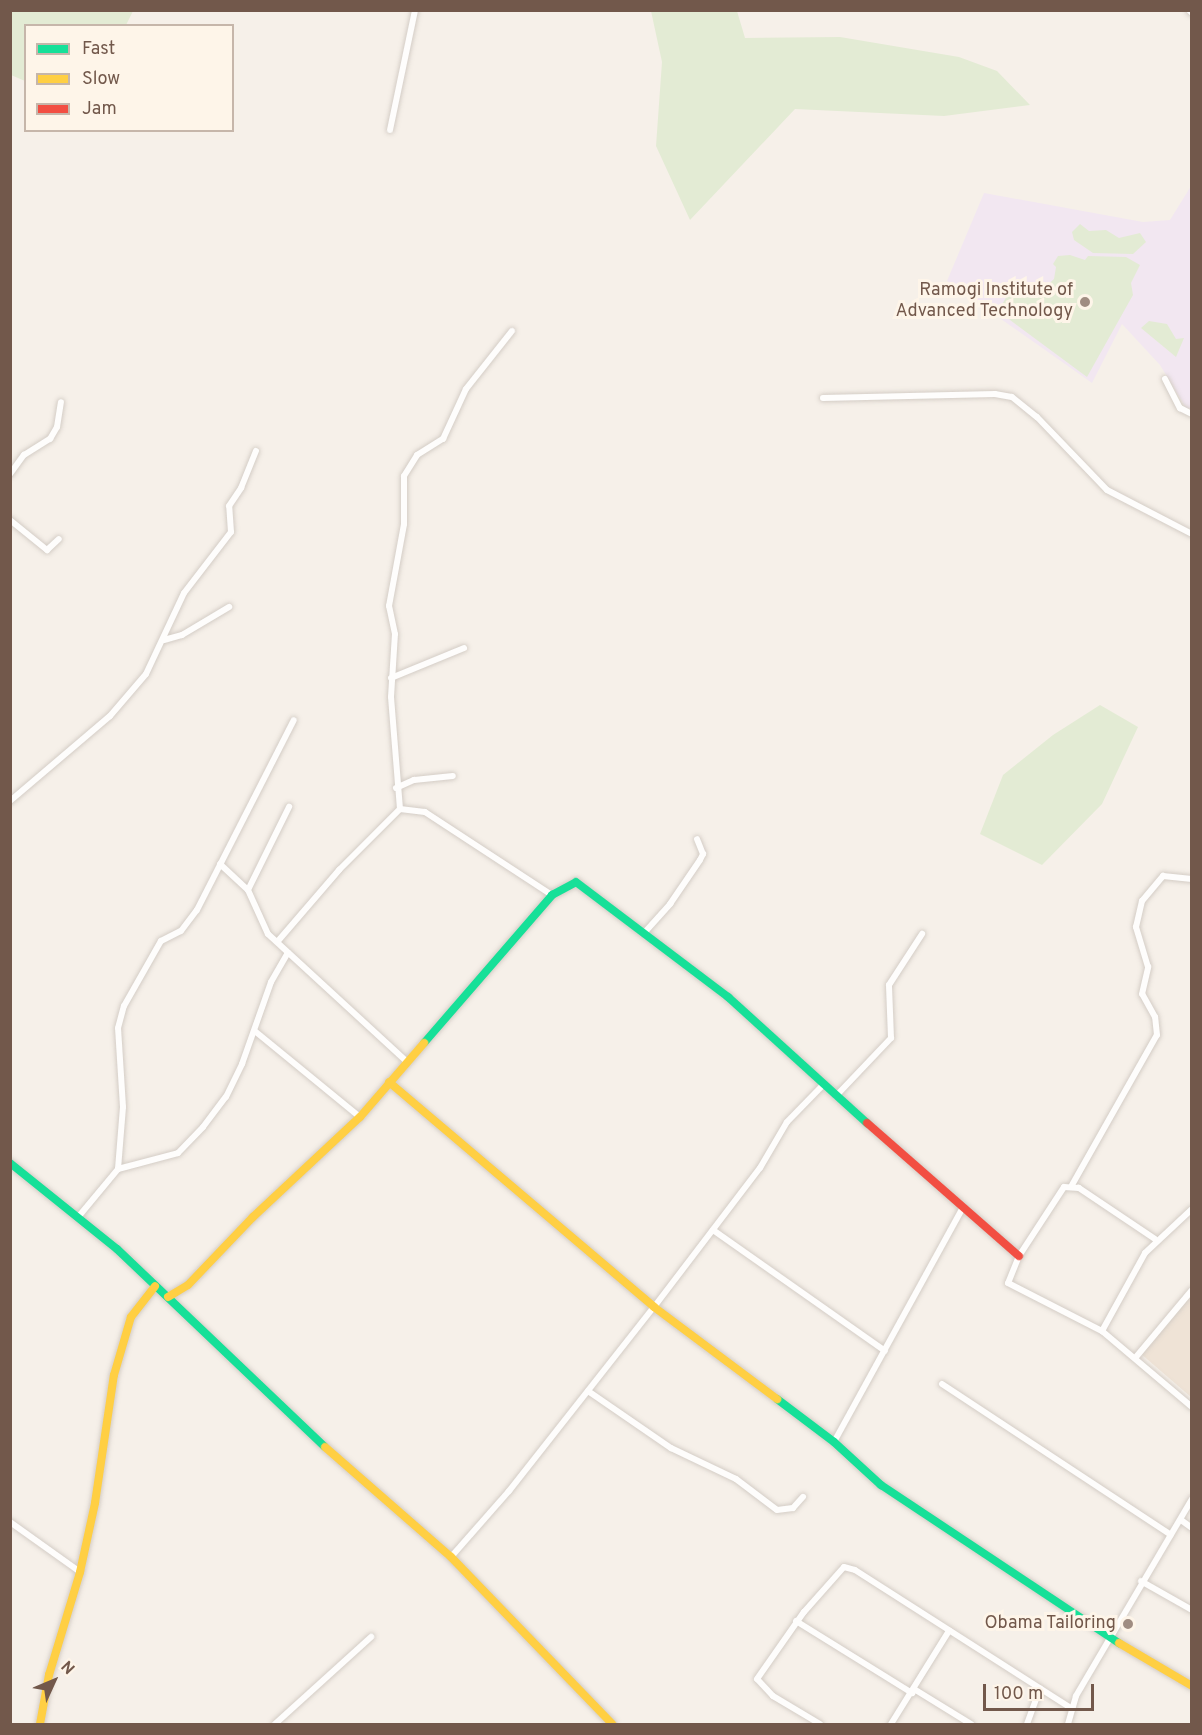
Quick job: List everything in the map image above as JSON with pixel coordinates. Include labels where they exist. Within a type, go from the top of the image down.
[{"type":"street","points":[[390,130],[415,10]]},
{"type":"street","points":[[400,809],[396,788],[391,678],[395,634],[389,606],[404,524],[404,476],[417,455],[443,439],[466,389],[512,331]]},
{"type":"street","points":[[1165,379],[1180,408],[1191,414]]},
{"type":"street","points":[[823,398],[887,394],[1003,394],[1012,397],[1037,417],[1107,490],[1191,534]]},
{"type":"street","points":[[10,474],[24,455],[50,439],[57,427],[61,402]]},
{"type":"street","points":[[10,801],[110,716],[146,674],[164,640],[184,593],[231,532],[229,506],[241,489],[256,451]]},
{"type":"street","points":[[10,520],[47,550],[59,539]]},
{"type":"street","points":[[164,640],[182,635],[229,607]]},
{"type":"street","points":[[391,678],[464,648]]},
{"type":"street","points":[[79,1216],[118,1169],[123,1107],[118,1028],[124,1006],[161,941],[181,931],[197,910],[246,818],[276,749],[294,720]]},
{"type":"street","points":[[396,788],[414,780],[453,776]]},
{"type":"street","points":[[248,890],[289,807]]},
{"type":"street","points":[[400,809],[425,812],[552,895]]},
{"type":"street","points":[[278,941],[339,870],[400,809]]},
{"type":"street","points":[[645,932],[670,904],[700,860],[703,854],[697,839]]},
{"type":"street","points":[[220,864],[248,890],[268,934],[406,1061]]},
{"type":"street","points":[[1191,879],[1163,876],[1142,901],[1136,927],[1148,967],[1142,994],[1155,1017],[1157,1035],[1072,1185],[1057,1195],[1008,1276],[1013,1288],[1068,1310],[1102,1331],[1136,1357],[1191,1407]]},
{"type":"street","points":[[168,1297],[188,1285],[254,1216],[360,1117],[406,1061],[552,895],[576,882],[728,997],[962,1209],[1019,1256]]},
{"type":"street","points":[[836,1096],[891,1038],[889,985],[922,934]]},
{"type":"street","points":[[118,1169],[154,1162],[187,1147],[226,1097],[256,1032],[271,982],[288,953]]},
{"type":"street","points":[[256,1032],[360,1117]]},
{"type":"street","points":[[389,1082],[654,1307],[834,1442],[881,1485],[1109,1637],[1191,1686]]},
{"type":"street","points":[[451,1557],[654,1307],[760,1168],[787,1122],[824,1084]]},
{"type":"street","points":[[10,1162],[79,1216],[168,1297],[297,1422],[451,1557],[612,1725]]},
{"type":"street","points":[[1072,1185],[1155,1239]]},
{"type":"street","points":[[834,1442],[962,1209]]},
{"type":"street","points":[[1102,1331],[1126,1284],[1155,1239],[1191,1209]]},
{"type":"street","points":[[713,1230],[885,1351]]},
{"type":"street","points":[[40,1725],[49,1675],[80,1572],[102,1471],[114,1375],[131,1317],[155,1286]]},
{"type":"street","points":[[1136,1357],[1191,1290]]},
{"type":"street","points":[[942,1384],[1171,1535]]},
{"type":"street","points":[[588,1391],[671,1448],[736,1479],[777,1510],[793,1508],[802,1497]]},
{"type":"street","points":[[1068,1725],[1072,1708],[1109,1637],[1141,1581],[1181,1520],[1191,1499]]},
{"type":"street","points":[[1181,1520],[1191,1528]]},
{"type":"street","points":[[10,1522],[80,1572]]},
{"type":"street","points":[[820,1725],[773,1696],[757,1679],[796,1622],[844,1567],[855,1570],[1072,1708]]},
{"type":"street","points":[[1141,1581],[1191,1610]]},
{"type":"street","points":[[796,1622],[971,1725]]},
{"type":"street","points":[[891,1725],[949,1631]]},
{"type":"street","points":[[275,1725],[371,1637]]},
{"type":"street","points":[[1027,1725],[1040,1688]]},
{"type":"shaded area","name":"Ramogi Institute of Advanced Technology","points":[[1191,186],[1191,409],[1186,408],[1160,365],[1122,324],[1092,383],[947,281],[984,193],[1143,222],[1170,220]]},
{"type":"shaded area","points":[[1191,1295],[1191,1397],[1140,1353]]},
{"type":"green space","points":[[11,10],[133,11],[126,24],[24,24],[24,81],[11,75]]},
{"type":"green space","points":[[651,11],[737,11],[745,38],[840,37],[959,57],[997,71],[1030,105],[944,116],[795,109],[690,220],[656,146],[662,62]]},
{"type":"green space","points":[[1080,224],[1089,231],[1106,230],[1119,238],[1140,233],[1146,242],[1133,254],[1093,253],[1074,240],[1072,232]]},
{"type":"green space","points":[[1070,255],[1085,260],[1088,256],[1126,257],[1140,265],[1131,283],[1133,295],[1087,377],[1010,320],[1001,306],[1007,296],[1034,297],[1054,279],[1056,267],[1053,264],[1058,256]]},
{"type":"green space","points":[[1149,321],[1167,324],[1176,339],[1184,338],[1176,357],[1141,328]]},
{"type":"green space","points":[[1100,705],[1138,727],[1102,804],[1042,865],[980,834],[1003,775],[1053,735]]},
{"type":"traffic: fast","points":[[424,1043],[552,895],[576,882],[728,997],[867,1123]]},
{"type":"traffic: fast","points":[[10,1163],[117,1249],[325,1447]]},
{"type":"traffic: fast","points":[[777,1399],[834,1442],[881,1485],[1119,1643]]},
{"type":"traffic: slow","points":[[168,1297],[188,1285],[253,1217],[360,1117],[424,1043]]},
{"type":"traffic: slow","points":[[389,1082],[654,1307],[777,1399]]},
{"type":"traffic: slow","points":[[40,1724],[49,1675],[80,1572],[95,1503],[114,1375],[131,1317],[155,1286]]},
{"type":"traffic: slow","points":[[325,1447],[451,1557],[612,1724]]},
{"type":"traffic: slow","points":[[1119,1643],[1192,1686]]},
{"type":"traffic: jam","points":[[867,1123],[1019,1256]]},
{"type":"place","name":"Ramogi Institute of Advanced Technology","points":[[1085,302]]},
{"type":"place","name":"Obama Tailoring","points":[[1128,1624]]}]
